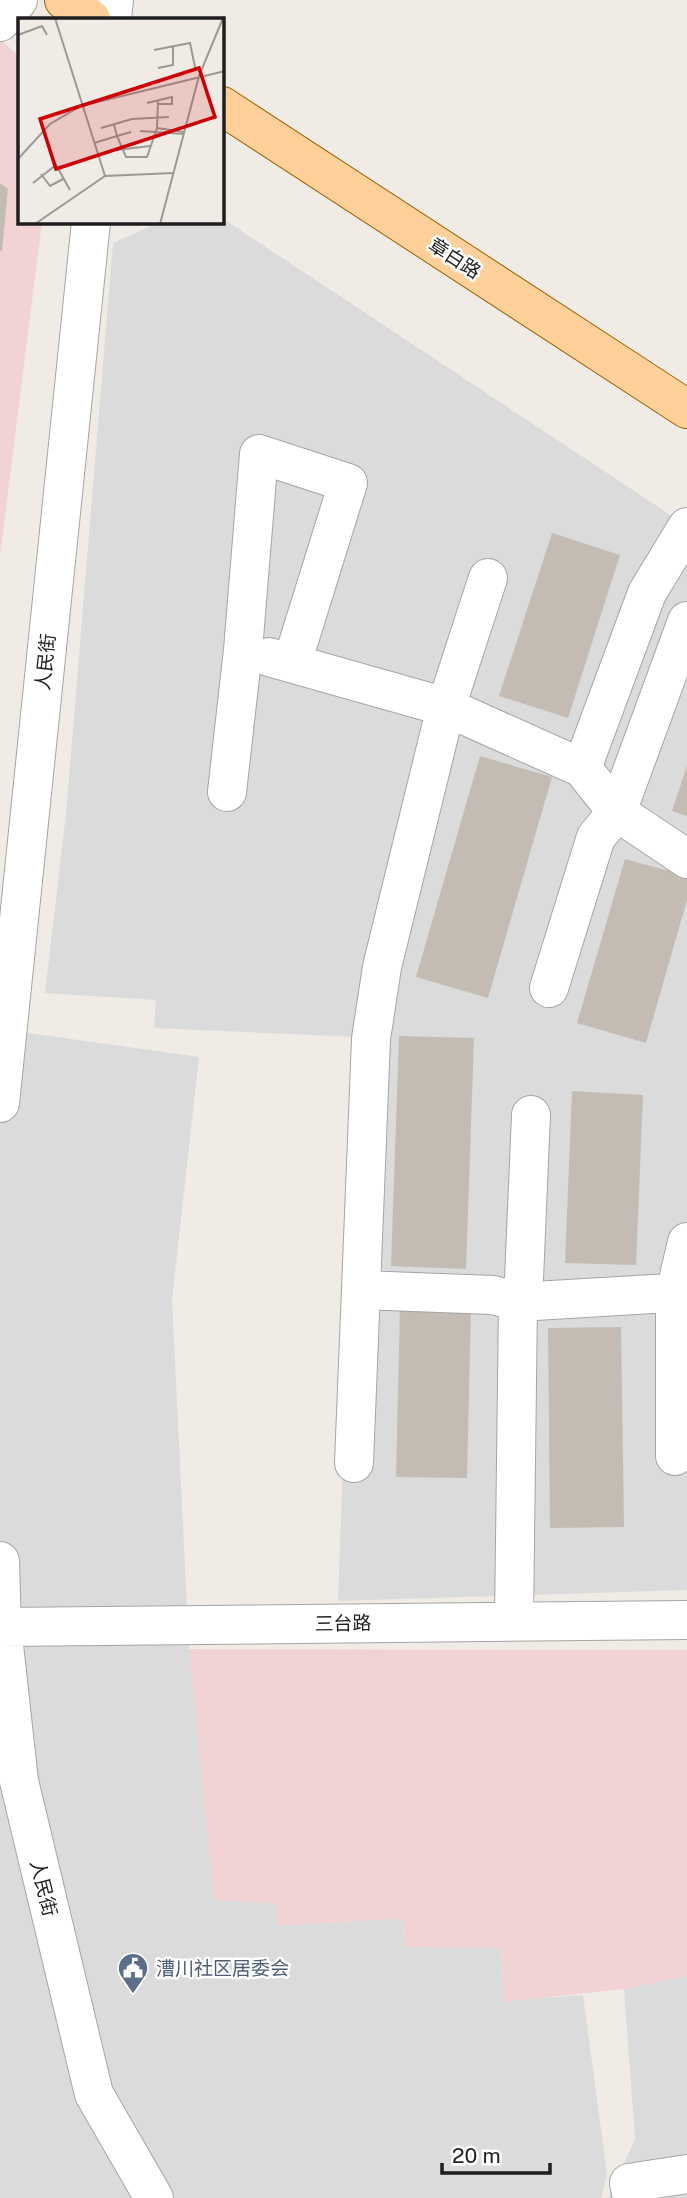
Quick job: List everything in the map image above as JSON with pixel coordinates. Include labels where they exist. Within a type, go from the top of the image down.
[{"type":"main road","points":[[64,0],[90,18]]},
{"type":"main road","name":"章白路","points":[[224,107],[687,409]]},
{"type":"street","points":[[0,22],[18,0]]},
{"type":"street","points":[[112,18],[114,0]]},
{"type":"street","name":"人民街","points":[[0,1103],[91,224]]},
{"type":"street","points":[[227,792],[243,650],[259,454],[348,483],[292,663]]},
{"type":"street","points":[[582,768],[647,593],[687,527]]},
{"type":"street","points":[[354,1463],[371,1039],[382,967],[446,707],[488,578]]},
{"type":"street","points":[[549,988],[596,838],[617,812],[687,621]]},
{"type":"street","points":[[243,650],[446,707],[582,768],[617,812],[687,859]]},
{"type":"street","points":[[514,1622],[518,1302],[524,1279],[531,1115]]},
{"type":"street","points":[[675,1456],[681,1293],[687,1242]]},
{"type":"street","points":[[361,1290],[493,1295],[518,1302],[681,1293]]},
{"type":"street","name":"人民街","points":[[0,1561],[1,1627],[19,1781],[94,2094],[153,2198]]},
{"type":"street","name":"三台路","points":[[1,1627],[687,1620]]},
{"type":"street","points":[[632,2198],[629,2183],[687,2174]]},
{"type":"shaded area","points":[[0,39],[18,55],[18,224],[42,224],[0,557]]},
{"type":"shaded area","points":[[224,219],[687,526],[687,1590],[338,1601],[358,1037],[154,1028],[156,1000],[45,993],[66,814],[113,243],[156,224],[224,224]]},
{"type":"shaded area","points":[[0,1029],[199,1057],[172,1300],[189,1649],[214,1900],[276,1903],[279,1926],[403,1918],[404,1947],[501,1948],[504,2001],[583,1995],[607,2174],[601,2198],[0,2198]]},
{"type":"shaded area","points":[[189,1649],[687,1650],[687,1976],[624,1989],[504,2002],[501,1948],[404,1947],[403,1918],[278,1926],[275,1903],[214,1900]]},
{"type":"shaded area","points":[[687,1976],[687,2198],[608,2198],[635,2139],[624,1989]]},
{"type":"building","points":[[0,183],[8,189],[2,251],[0,251]]},
{"type":"building","points":[[552,533],[620,555],[568,718],[499,696]]},
{"type":"building","points":[[480,756],[552,777],[488,998],[416,977]]},
{"type":"building","points":[[687,766],[687,816],[672,811]]},
{"type":"building","points":[[625,859],[687,876],[687,900],[646,1043],[577,1023]]},
{"type":"building","points":[[399,1036],[474,1038],[466,1269],[391,1266]]},
{"type":"building","points":[[572,1091],[643,1095],[636,1265],[565,1263]]},
{"type":"building","points":[[400,1306],[471,1307],[467,1478],[396,1477]]},
{"type":"building","points":[[621,1327],[624,1527],[550,1528],[548,1328]]},
{"type":"place","name":"漕川社区居委会","points":[[133,1995]]}]
